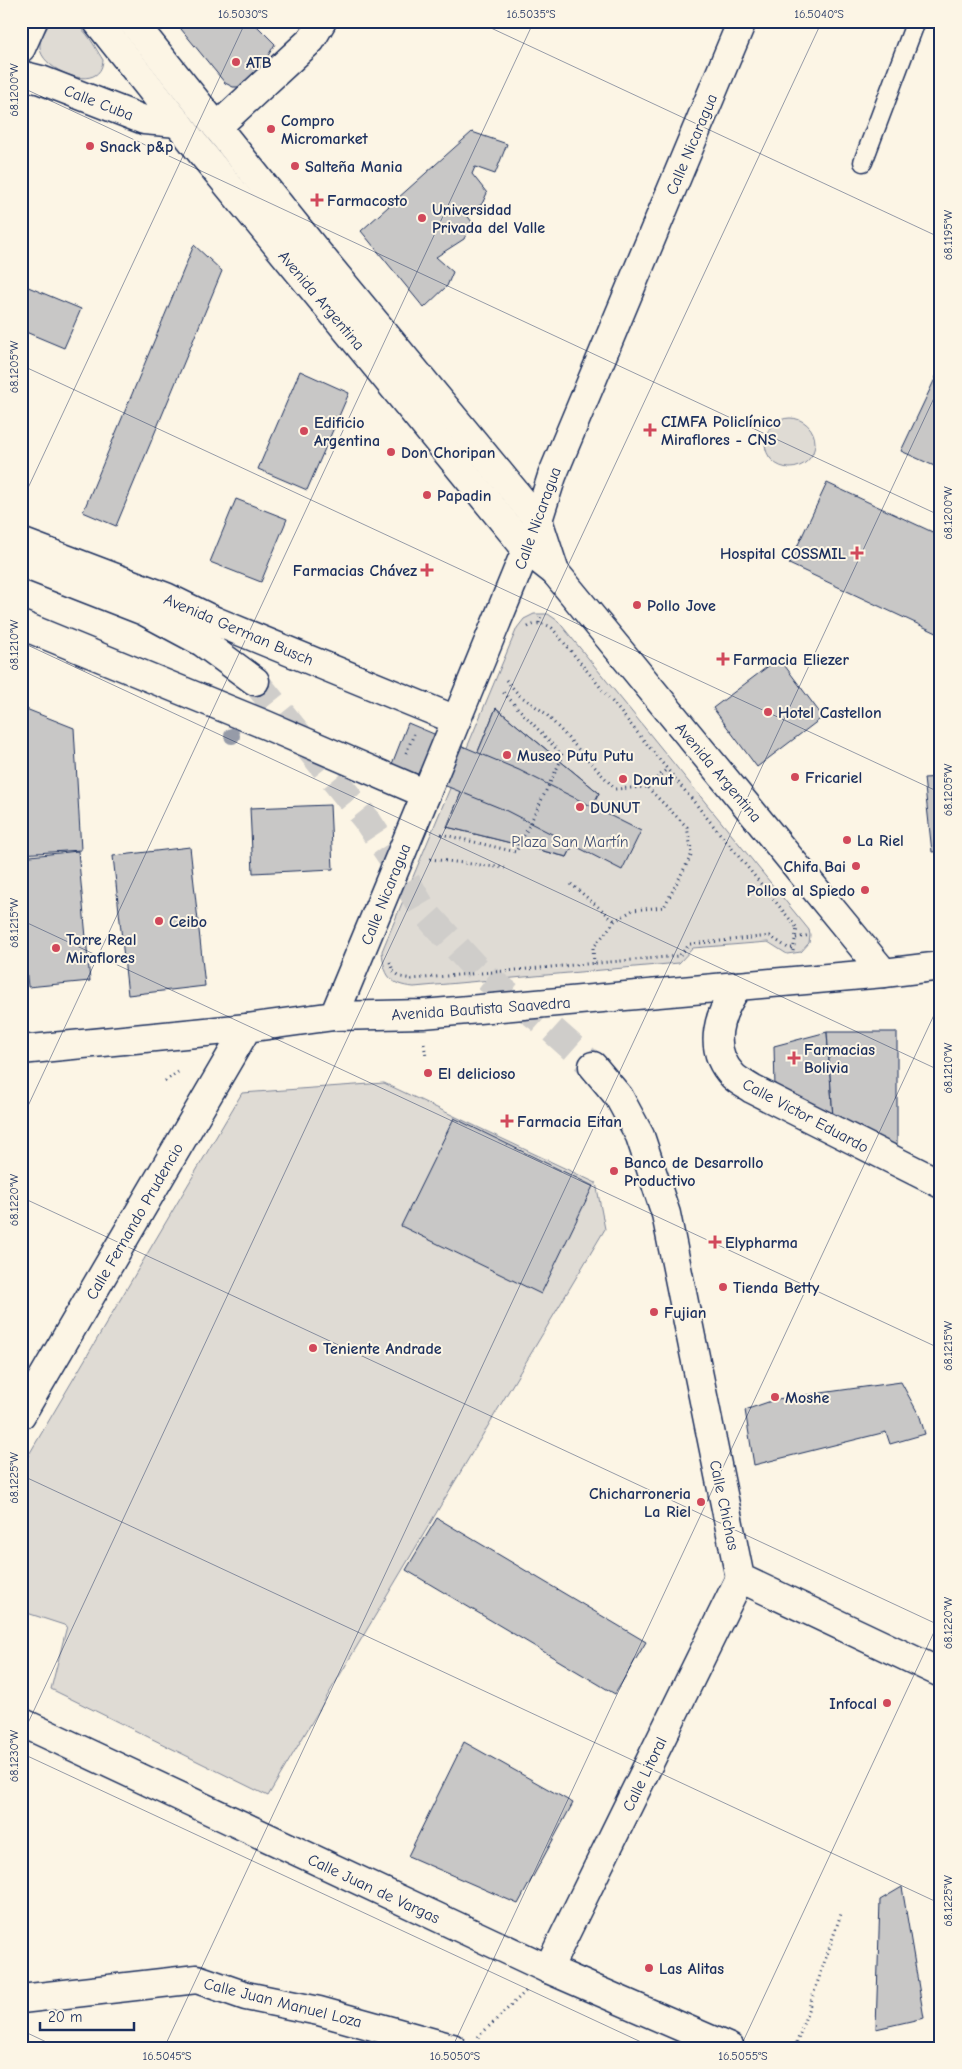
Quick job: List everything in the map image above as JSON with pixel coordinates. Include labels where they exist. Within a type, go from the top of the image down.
[{"type":"main road","points":[[21,48],[33,21]]},
{"type":"main road","name":"Avenida Argentina","points":[[98,21],[292,264],[527,550],[555,572],[884,973]]},
{"type":"main road","name":"Avenida Argentina","points":[[132,21],[313,247],[538,520],[555,572]]},
{"type":"main road","points":[[217,127],[229,118],[311,40],[322,21]]},
{"type":"main road","name":"Calle Nicaragua","points":[[334,1016],[527,550],[552,476],[742,21]]},
{"type":"main road","name":"Calle Cuba","points":[[21,74],[144,120],[178,123]]},
{"type":"main road","points":[[292,264],[313,247]]},
{"type":"main road","points":[[391,384],[412,366]]},
{"type":"main road","name":"Avenida German Busch","points":[[21,542],[166,597],[215,620],[456,720]]},
{"type":"main road","points":[[21,563],[144,611],[202,642],[255,680]]},
{"type":"main road","points":[[21,625],[426,794]]},
{"type":"main road","name":"Avenida Bautista Saavedra","points":[[21,1050],[247,1028],[334,1016],[423,1014],[884,973],[941,966]]},
{"type":"main road","name":"Calle Victor Eduardo","points":[[738,986],[725,1004],[717,1027],[719,1054],[732,1075],[752,1089],[941,1184]]},
{"type":"main road","name":"Calle Fernando Prudencio","points":[[21,1414],[247,1028]]},
{"type":"main road","name":"Calle Chichas","points":[[593,1066],[620,1097],[640,1136],[666,1214],[740,1578]]},
{"type":"main road","points":[[740,1578],[941,1673]]},
{"type":"main road","name":"Calle Litoral","points":[[548,1969],[740,1578]]},
{"type":"main road","name":"Calle Juan de Vargas","points":[[21,1722],[548,1969],[730,2048]]},
{"type":"main road","name":"Calle Juan Manuel Loza","points":[[21,1999],[197,1980],[246,1996],[463,2044]]},
{"type":"lane","points":[[863,162],[916,21]]},
{"type":"path","points":[[539,623],[541,614]]},
{"type":"path","points":[[523,631],[530,625],[539,623],[546,624],[552,628],[797,928],[793,948],[794,954]]},
{"type":"path","points":[[507,682],[520,695],[545,712],[615,789],[647,787],[667,769]]},
{"type":"path","points":[[439,834],[516,852],[563,756],[499,688]]},
{"type":"path","points":[[405,755],[415,732]]},
{"type":"path","points":[[594,964],[593,948],[615,921],[633,910],[664,906],[692,854],[687,827],[647,787]]},
{"type":"path","points":[[426,868],[432,852]]},
{"type":"path","points":[[429,859],[505,868]]},
{"type":"path","points":[[571,884],[615,921]]},
{"type":"path","points":[[796,938],[810,935]]},
{"type":"path","points":[[390,952],[390,962],[393,971],[402,977],[412,978],[679,956],[690,944],[770,936],[788,948],[793,948]]},
{"type":"path","points":[[385,972],[393,971]]},
{"type":"path","points":[[424,1044],[426,1057]]},
{"type":"path","points":[[165,1081],[178,1072]]},
{"type":"path","points":[[796,2048],[842,1911]]},
{"type":"path","points":[[463,2044],[548,1969]]},
{"type":"green space","points":[[61,21],[76,25],[91,40],[103,60],[100,71],[92,76],[82,78],[71,76],[50,64],[43,56],[40,45],[44,33],[48,26]]},
{"type":"green space","points":[[785,418],[795,418],[808,425],[815,438],[815,448],[808,461],[795,468],[785,468],[776,464],[769,457],[765,448],[765,438],[769,429],[776,422]]},
{"type":"green space","name":"Plaza San Martín","points":[[534,614],[548,614],[558,621],[809,930],[809,943],[801,952],[787,954],[768,942],[693,948],[679,963],[414,987],[399,984],[389,977],[384,966],[382,951],[517,628],[524,619]]},
{"type":"green space","name":"Teniente Andrade","points":[[384,1083],[596,1183],[605,1229],[268,1796],[51,1689],[67,1626],[21,1611],[21,1468],[242,1093]]},
{"type":"building","name":"ATB","points":[[185,21],[252,21],[275,44],[253,81],[240,87],[233,87],[225,83],[181,29]]},
{"type":"building","name":"Universidad Privada del Valle","points":[[472,132],[507,144],[495,174],[475,167],[472,174],[487,193],[482,204],[466,214],[472,222],[464,239],[436,257],[453,272],[447,286],[424,308],[361,231]]},
{"type":"building","points":[[194,245],[222,271],[116,526],[83,512]]},
{"type":"building","points":[[21,284],[81,309],[64,348],[21,330]]},
{"type":"building","points":[[941,366],[941,469],[901,451]]},
{"type":"building","name":"Edificio Argentina","points":[[300,371],[349,393],[307,490],[258,469]]},
{"type":"building","points":[[827,483],[941,536],[941,635],[789,564]]},
{"type":"building","points":[[236,499],[287,519],[261,582],[210,562]]},
{"type":"building","name":"Hotel Castellon","points":[[779,658],[823,717],[757,767],[713,708]]},
{"type":"building","points":[[21,707],[74,728],[81,850],[21,854]]},
{"type":"building","points":[[496,708],[599,793],[567,857],[447,827]]},
{"type":"building","points":[[496,708],[599,793],[567,857],[447,827]]},
{"type":"building","points":[[408,723],[519,770],[641,831],[622,870],[505,810],[392,764]]},
{"type":"building","points":[[941,777],[941,851],[932,852],[924,778]]},
{"type":"building","points":[[330,805],[333,869],[253,873],[250,808]]},
{"type":"building","name":"Ceibo","points":[[190,847],[205,986],[128,995],[113,856]]},
{"type":"building","name":"Torre Real Miraflores","points":[[78,851],[90,981],[28,987],[21,914],[21,857]]},
{"type":"building","points":[[827,1032],[833,1117],[775,1089],[774,1046]]},
{"type":"building","points":[[827,1032],[897,1032],[897,1148],[833,1117]]},
{"type":"building","points":[[454,1118],[593,1186],[541,1294],[401,1226]]},
{"type":"building","points":[[901,1382],[920,1417],[925,1434],[890,1444],[886,1432],[754,1465],[745,1410],[777,1399]]},
{"type":"building","points":[[437,1518],[646,1642],[615,1694],[406,1570]]},
{"type":"building","points":[[464,1742],[573,1803],[518,1904],[408,1856]]},
{"type":"building","points":[[902,1887],[924,2018],[876,2029],[880,1900]]},
{"type":"tunnel","points":[[255,681],[366,819],[398,867],[423,910],[480,973],[538,1017],[593,1066]]},
{"type":"place","name":"ATB","points":[[236,62]]},
{"type":"place","name":"Compro Micromarket","points":[[271,129]]},
{"type":"place","name":"Snack p&p","points":[[90,146]]},
{"type":"place","name":"Salteña Mania","points":[[295,166]]},
{"type":"place","name":"Farmacosto","points":[[317,200]]},
{"type":"place","name":"Universidad Privada del Valle","points":[[422,218]]},
{"type":"place","name":"CIMFA Policlínico Miraflores - CNS","points":[[650,430]]},
{"type":"place","name":"Edificio Argentina","points":[[304,431]]},
{"type":"place","name":"Don Choripan","points":[[391,452]]},
{"type":"place","name":"Papadin","points":[[427,495]]},
{"type":"place","name":"Hospital COSSMIL","points":[[857,553]]},
{"type":"place","name":"Farmacias Chávez","points":[[427,570]]},
{"type":"place","name":"Pollo Jove","points":[[637,605]]},
{"type":"place","name":"Farmacia Eliezer","points":[[723,659]]},
{"type":"place","name":"Hotel Castellon","points":[[768,712]]},
{"type":"place","name":"Museo Putu Putu","points":[[507,755]]},
{"type":"place","name":"Fricariel","points":[[795,777]]},
{"type":"place","name":"Donut","points":[[623,779]]},
{"type":"place","name":"DUNUT","points":[[580,807]]},
{"type":"place","name":"La Riel","points":[[847,840]]},
{"type":"place","name":"Chifa Bai","points":[[856,866]]},
{"type":"place","name":"Pollos al Spiedo","points":[[865,890]]},
{"type":"place","name":"Ceibo","points":[[159,921]]},
{"type":"place","name":"Torre Real Miraflores","points":[[56,948]]},
{"type":"place","name":"Farmacias Bolivia","points":[[794,1058]]},
{"type":"place","name":"El delicioso","points":[[428,1073]]},
{"type":"place","name":"Farmacia Eitan","points":[[507,1121]]},
{"type":"place","name":"Banco de Desarrollo Productivo","points":[[614,1171]]},
{"type":"place","name":"Elypharma","points":[[715,1242]]},
{"type":"place","name":"Tienda Betty","points":[[723,1287]]},
{"type":"place","name":"Fujian","points":[[654,1312]]},
{"type":"place","name":"Teniente Andrade","points":[[313,1348]]},
{"type":"place","name":"Moshe","points":[[775,1397]]},
{"type":"place","name":"Chicharroneria La Riel","points":[[701,1502]]},
{"type":"place","name":"Infocal","points":[[887,1703]]},
{"type":"place","name":"Las Alitas","points":[[649,1968]]}]
